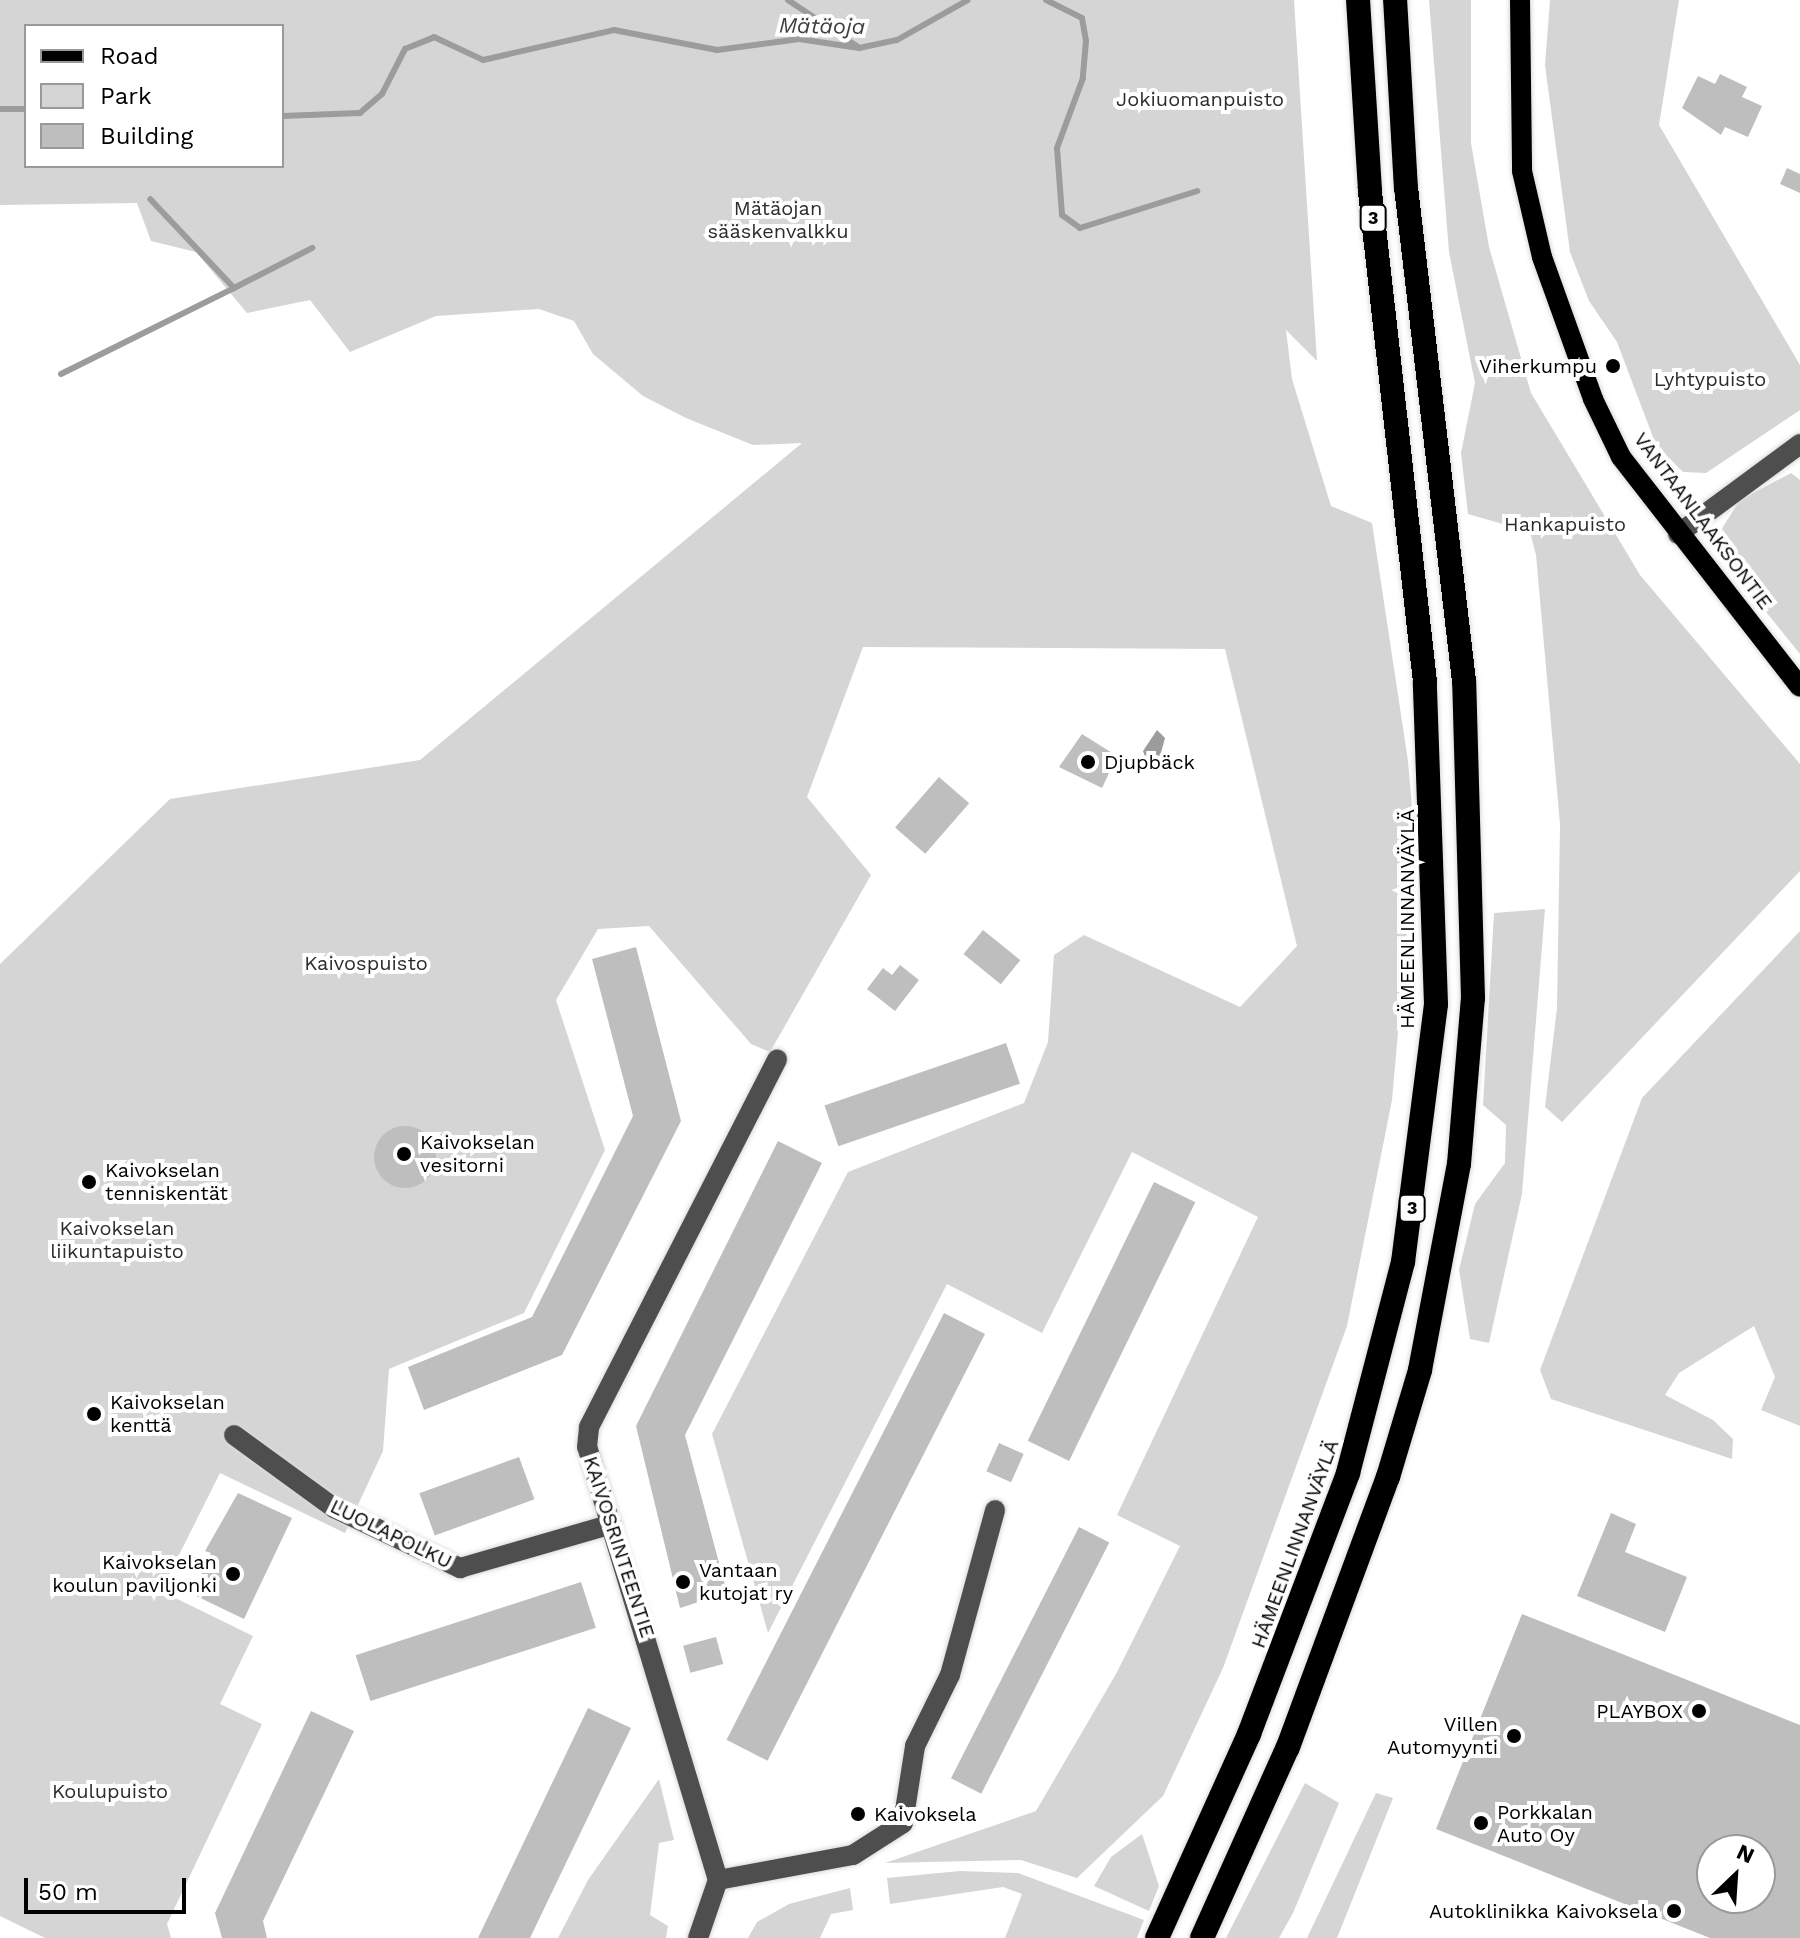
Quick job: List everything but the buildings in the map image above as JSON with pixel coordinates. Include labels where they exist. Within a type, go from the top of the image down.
[{"type":"highway","name":"HÄMEENLINNANVÄYLÄ","points":[[1157,1938],[1249,1734],[1348,1473],[1403,1262],[1436,1004],[1425,682],[1370,190],[1358,0]]},
{"type":"highway","name":"3","points":[[1202,1938],[1288,1747],[1388,1477],[1420,1370],[1459,1164],[1473,983],[1464,681],[1406,189],[1395,0]]},
{"type":"main road","name":"VANTAANLAAKSONTIE","points":[[1520,0],[1522,171],[1542,257],[1621,457],[1800,687]]},
{"type":"street","points":[[1678,534],[1800,444]]},
{"type":"street","name":"KAIVOSRINTEENTIE","points":[[718,1880],[587,1447],[589,1427],[777,1059]]},
{"type":"street","name":"LUOLAPOLKU","points":[[234,1435],[334,1508],[460,1568],[612,1524]]},
{"type":"street","points":[[698,1938],[718,1880],[853,1855],[903,1823],[915,1746],[950,1675],[995,1510]]},
{"type":"green space","points":[[0,0],[1294,0],[1317,361],[1286,330],[1292,379],[1331,506],[1372,523],[1408,761],[1415,842],[1392,1100],[1347,1326],[1223,1668],[1163,1796],[1077,1878],[1021,1860],[885,1863],[1036,1811],[1116,1674],[1180,1546],[1117,1515],[1258,1217],[1132,1152],[1042,1333],[947,1284],[768,1633],[712,1434],[848,1172],[1024,1103],[1048,1042],[1054,955],[1084,935],[1240,1007],[1297,946],[1225,649],[863,647],[807,797],[871,875],[770,1052],[751,1044],[649,926],[598,929],[556,1000],[605,1150],[524,1313],[389,1369],[383,1451],[345,1533],[220,1473],[161,1591],[253,1636],[220,1704],[262,1724],[167,1924],[171,1938],[45,1938],[0,1916],[0,964],[170,799],[420,760],[802,443],[753,445],[686,418],[643,396],[593,354],[574,321],[539,309],[436,316],[350,352],[310,300],[247,313],[196,252],[151,241],[137,203],[0,205]]},
{"type":"green space","name":"Hankapuisto","points":[[1429,0],[1471,0],[1471,143],[1489,247],[1531,393],[1640,575],[1800,764],[1800,871],[1562,1122],[1545,1107],[1557,1008],[1560,824],[1536,555],[1530,532],[1468,514],[1461,453],[1475,383],[1449,252]]},
{"type":"green space","name":"Lyhtypuisto","points":[[1550,0],[1679,0],[1659,125],[1800,365],[1800,410],[1706,473],[1683,472],[1656,445],[1617,342],[1589,301],[1570,252],[1545,65]]},
{"type":"green space","points":[[1791,473],[1800,480],[1800,654],[1726,562],[1717,536],[1740,500]]},
{"type":"green space","points":[[1545,909],[1522,1194],[1489,1343],[1470,1339],[1459,1270],[1475,1204],[1505,1163],[1506,1125],[1483,1105],[1494,913]]},
{"type":"green space","points":[[1800,931],[1800,1426],[1761,1410],[1775,1377],[1754,1326],[1679,1373],[1665,1395],[1713,1420],[1733,1439],[1732,1459],[1551,1399],[1540,1370],[1642,1098]]},
{"type":"green space","points":[[659,1779],[674,1840],[659,1843],[650,1915],[668,1926],[666,1938],[558,1938],[588,1880]]},
{"type":"green space","points":[[1305,1783],[1339,1803],[1293,1913],[1279,1938],[1226,1938]]},
{"type":"green space","points":[[1376,1793],[1393,1798],[1337,1938],[1307,1938]]},
{"type":"green space","points":[[1142,1834],[1159,1886],[1149,1911],[1094,1886],[1111,1857]]},
{"type":"green space","points":[[960,1871],[1018,1873],[1144,1920],[1137,1938],[1005,1938],[1022,1894],[1003,1887],[890,1904],[887,1878]]},
{"type":"green space","points":[[850,1888],[853,1910],[831,1914],[820,1938],[748,1938],[757,1922],[789,1904]]},
{"type":"shaded area","points":[[1157,730],[1165,738],[1159,760],[1147,763],[1143,751]]},
{"type":"waterway","points":[[788,0],[858,47]]},
{"type":"waterway","name":"Mätäoja","points":[[284,116],[360,113],[382,94],[405,49],[434,37],[483,60],[614,30],[717,50],[799,39],[859,48],[897,40],[968,0]]},
{"type":"waterway","name":"Mätäoja","points":[[1046,0],[1082,18],[1086,41],[1083,78],[1057,148],[1062,215],[1080,228],[1197,191]]},
{"type":"waterway","name":"Mätäoja","points":[[0,109],[24,109]]},
{"type":"waterway","points":[[61,374],[234,288],[150,199]]},
{"type":"waterway","points":[[234,288],[312,248]]},
{"type":"place","name":"Viherkumpu","points":[[1613,366]]},
{"type":"place","name":"Djupbäck","points":[[1088,762]]},
{"type":"place","name":"Kaivokselan vesitorni","points":[[404,1154]]},
{"type":"place","name":"Kaivokselan tenniskentät","points":[[89,1182]]},
{"type":"place","name":"Kaivokselan kenttä","points":[[94,1414]]},
{"type":"place","name":"Kaivokselan koulun paviljonki","points":[[233,1574]]},
{"type":"place","name":"Vantaan kutojat ry","points":[[683,1582]]},
{"type":"place","name":"PLAYBOX","points":[[1699,1711]]},
{"type":"place","name":"Villen Automyynti","points":[[1514,1736]]},
{"type":"place","name":"Kaivoksela","points":[[858,1814]]},
{"type":"place","name":"Porkkalan Auto Oy","points":[[1481,1823]]},
{"type":"place","name":"Autoklinikka Kaivoksela","points":[[1674,1911]]},
{"type":"park label","name":"Jokiuomanpuisto","points":[[1200,99]]},
{"type":"park label","name":"Mätäojan sääskenvalkku","points":[[778,220]]},
{"type":"park label","name":"Kaivospuisto","points":[[366,963]]},
{"type":"park label","name":"Kaivokselan liikuntapuisto","points":[[117,1240]]},
{"type":"park label","name":"Koulupuisto","points":[[110,1791]]}]
